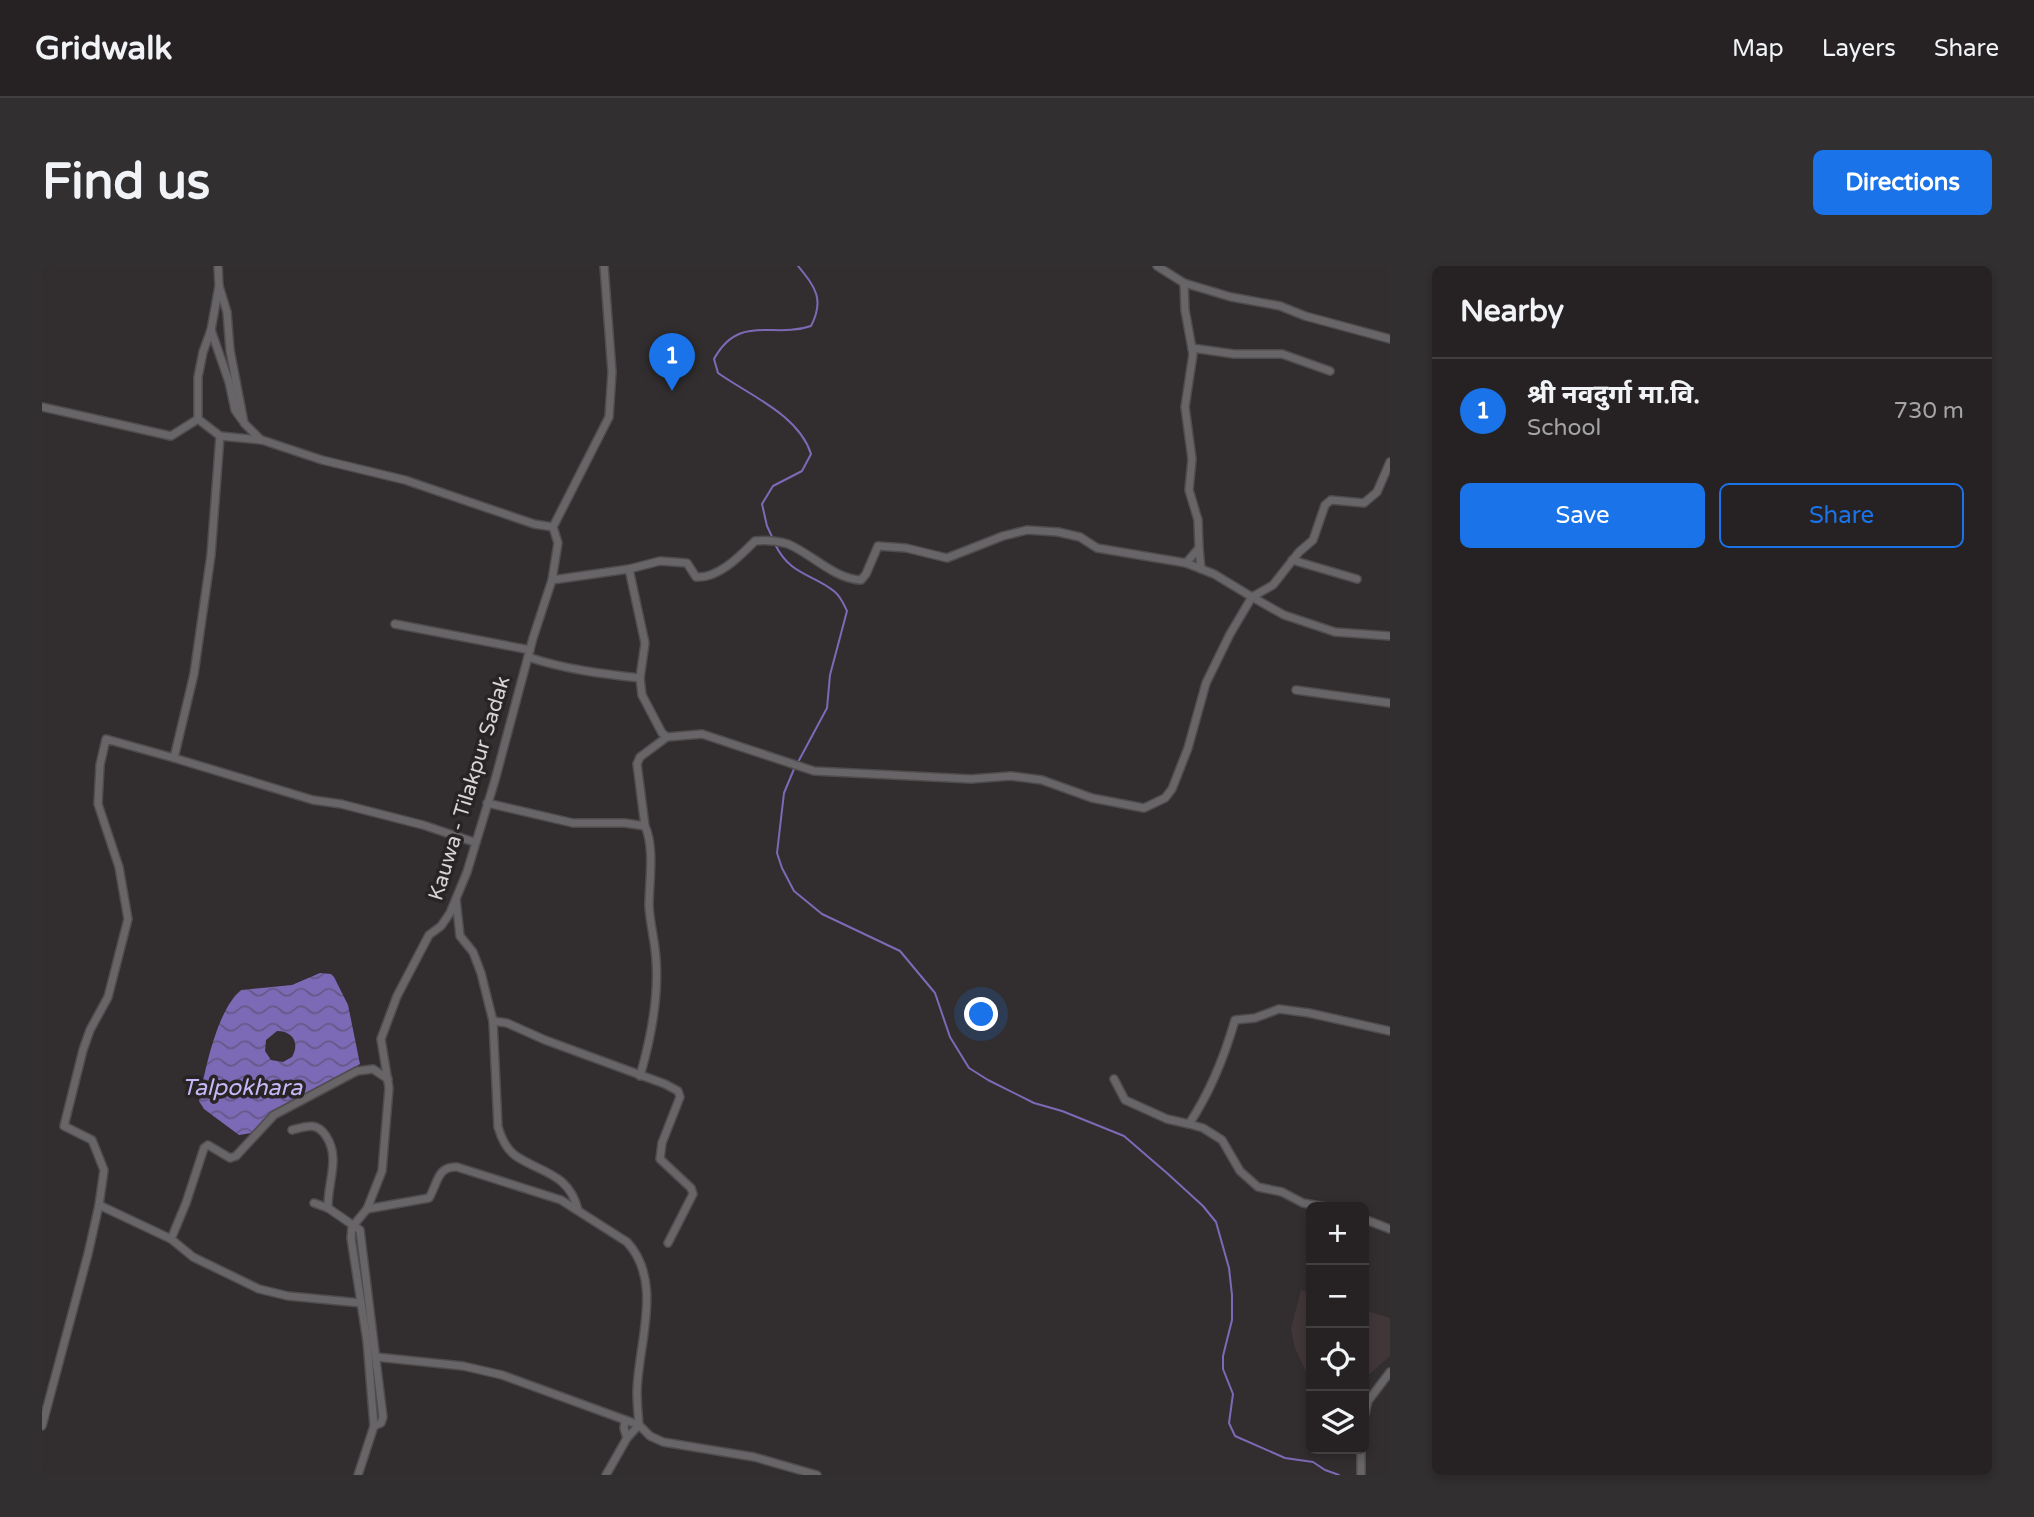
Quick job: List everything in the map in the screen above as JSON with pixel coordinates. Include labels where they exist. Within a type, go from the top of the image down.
[{"type":"street","points":[[198,419],[198,377],[219,286],[218,266]]},
{"type":"street","points":[[198,419],[220,436],[262,440],[323,460],[405,480],[534,524],[553,527],[609,417],[612,372],[604,266]]},
{"type":"street","points":[[1157,266],[1184,283],[1231,297],[1280,306],[1305,316],[1390,339]]},
{"type":"street","points":[[1184,283],[1185,310],[1193,354],[1185,407],[1192,458],[1189,489],[1198,520],[1201,569]]},
{"type":"street","points":[[219,286],[227,312],[230,350],[244,423]]},
{"type":"street","points":[[211,330],[229,382],[235,410],[262,440]]},
{"type":"street","points":[[1192,348],[1234,354],[1282,354],[1331,371]]},
{"type":"street","points":[[42,407],[171,436],[198,419]]},
{"type":"street","points":[[174,758],[194,674],[211,555],[220,436]]},
{"type":"street","points":[[629,569],[645,643],[640,678],[642,695],[662,733],[667,737],[702,734],[814,771],[971,779],[1012,776],[1042,780],[1080,794],[1124,806],[1144,808],[1165,798],[1172,789],[1188,748],[1206,683],[1252,597],[1273,585],[1313,540],[1325,505],[1338,499],[1364,503],[1377,492],[1390,461]]},
{"type":"street","name":"Kauwa - Tilakpur Sadak","points":[[352,1227],[367,1209],[382,1171],[390,1088],[381,1040],[397,996],[429,934],[445,920],[467,872],[552,580],[558,543],[553,527]]},
{"type":"street","points":[[552,580],[629,569],[660,561],[687,563],[696,577],[706,578],[740,556],[755,541],[786,544],[852,580],[861,580],[878,546],[905,548],[947,558],[1003,536],[1027,530],[1058,532],[1080,537],[1097,548],[1186,563],[1214,574],[1284,615],[1335,632],[1390,636]]},
{"type":"street","points":[[1186,563],[1199,548]]},
{"type":"street","points":[[1292,561],[1357,579]]},
{"type":"street","points":[[395,624],[529,653],[550,664],[640,678]]},
{"type":"street","points":[[1296,690],[1390,703]]},
{"type":"street","points":[[640,1076],[652,1031],[657,962],[649,904],[648,833],[637,764],[640,757],[667,737]]},
{"type":"street","points":[[42,1426],[88,1254],[104,1170],[92,1140],[64,1126],[83,1049],[108,997],[128,919],[118,867],[98,804],[100,765],[106,739],[313,800],[341,804],[423,825],[474,842]]},
{"type":"street","points":[[487,803],[573,823],[625,823],[645,826]]},
{"type":"street","points":[[456,898],[460,936],[473,952],[493,1021],[500,1134],[515,1156],[547,1171],[567,1187],[575,1198],[578,1210]]},
{"type":"street","points":[[1189,1124],[1207,1097],[1225,1055],[1235,1020],[1255,1018],[1279,1009],[1390,1031]]},
{"type":"street","points":[[493,1021],[507,1023],[678,1091],[680,1097],[662,1143],[660,1159],[691,1188],[693,1194],[668,1243]]},
{"type":"street","points":[[171,1239],[204,1148],[208,1145],[230,1158],[236,1156],[274,1115],[357,1071],[373,1069],[388,1079]]},
{"type":"street","points":[[1114,1079],[1125,1100],[1167,1118],[1203,1128],[1222,1140],[1240,1171],[1258,1187],[1282,1192],[1306,1204]]},
{"type":"street","points":[[292,1130],[316,1125],[332,1145],[334,1166],[328,1187],[328,1208]]},
{"type":"street","points":[[367,1209],[429,1198],[440,1171],[447,1167],[457,1167],[561,1200],[634,1250],[642,1265],[647,1286],[637,1391],[639,1425],[627,1438],[606,1475]]},
{"type":"street","points":[[314,1203],[328,1208],[360,1230],[383,1417],[381,1423],[374,1426]]},
{"type":"street","points":[[99,1205],[171,1239],[193,1257],[259,1289],[288,1296],[360,1303]]},
{"type":"street","points":[[1369,1221],[1390,1229]]},
{"type":"street","points":[[352,1227],[351,1238],[370,1367],[374,1426],[358,1475]]},
{"type":"street","points":[[376,1357],[463,1366],[502,1375],[625,1419],[639,1425],[650,1436],[663,1442],[754,1457],[817,1475]]},
{"type":"street","points":[[1369,1400],[1390,1372]]},
{"type":"street","points":[[625,1419],[627,1438]]},
{"type":"street","points":[[1361,1454],[1361,1475]]},
{"type":"shaded area","points":[[1301,1290],[1306,1292],[1306,1372],[1295,1348],[1291,1329]]},
{"type":"shaded area","points":[[1369,1312],[1390,1318],[1390,1356],[1369,1375]]},
{"type":"water","name":"Talpokhara","points":[[320,973],[334,977],[348,1005],[360,1064],[285,1104],[251,1133],[239,1135],[204,1109],[199,1101],[219,1026],[225,1011],[241,990],[292,985]],"holes":[[[277,1031],[291,1036],[295,1043],[292,1057],[283,1062],[271,1060],[265,1051],[266,1040]]]},
{"type":"waterway","points":[[773,539],[762,504],[773,486],[802,471],[811,454],[796,428],[772,407],[718,373],[714,359],[734,336],[758,330],[811,326],[818,301],[813,287],[798,266]]},
{"type":"waterway","points":[[775,544],[781,555],[795,569],[835,592],[847,611],[830,675],[827,708],[797,764]]},
{"type":"waterway","points":[[794,769],[784,793],[777,853],[794,891],[822,914],[900,951],[935,993],[950,1037],[969,1068],[1034,1103],[1062,1111],[1124,1136],[1203,1206],[1216,1222],[1229,1268],[1232,1320],[1223,1356],[1223,1369],[1233,1394],[1229,1423],[1235,1436],[1285,1458],[1313,1462],[1339,1475]]},
{"type":"place","name":"श्री नवदुर्गा मा.वि.","points":[[672,391]]}]
